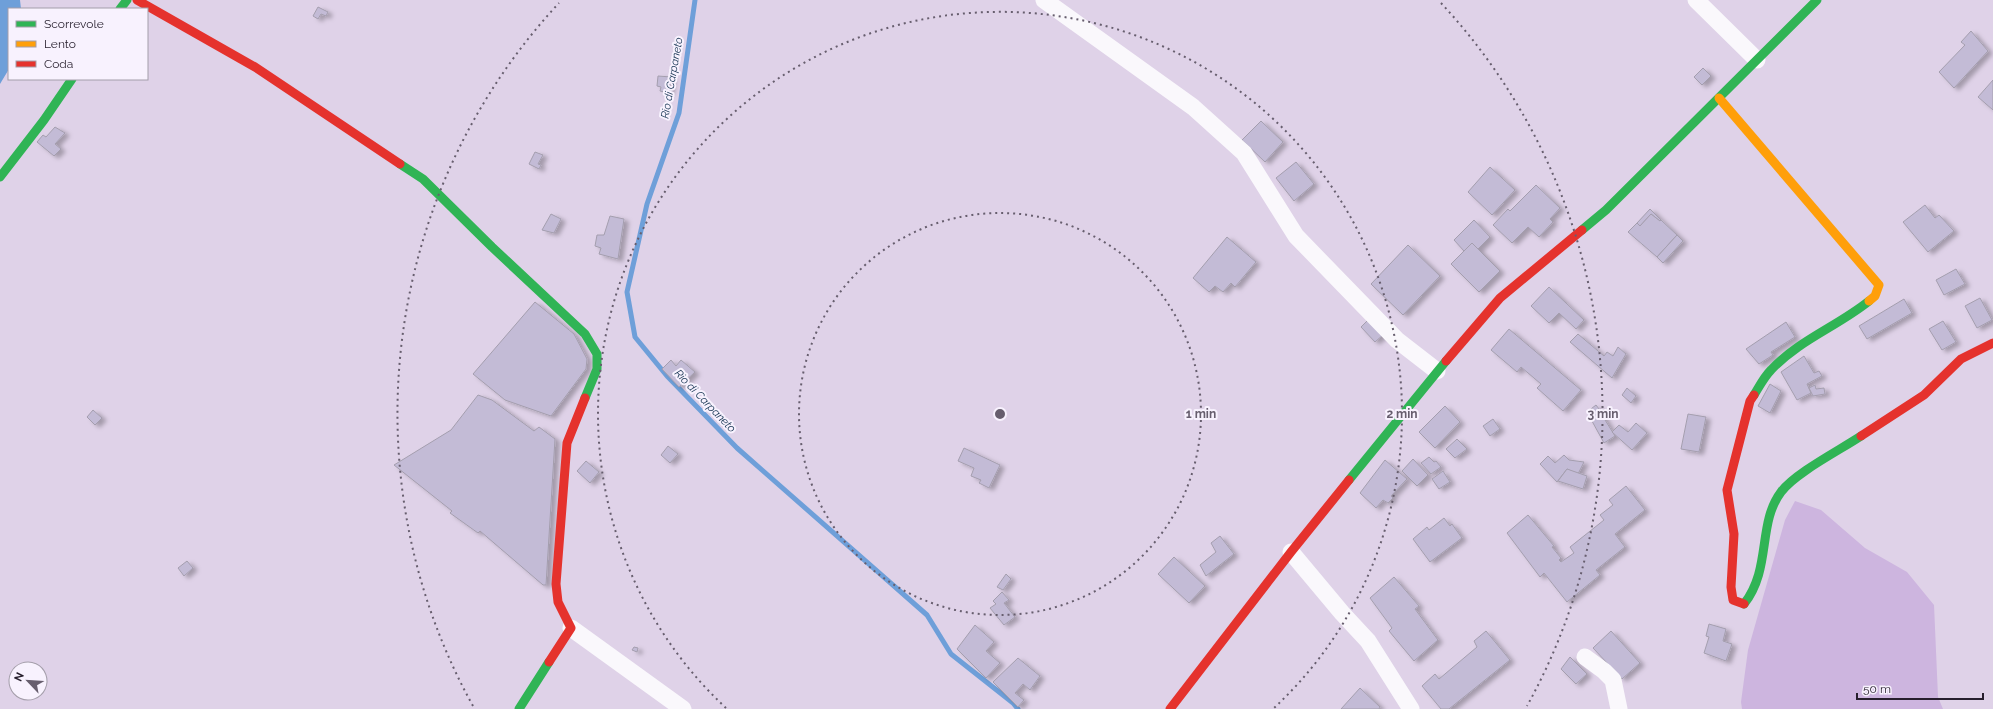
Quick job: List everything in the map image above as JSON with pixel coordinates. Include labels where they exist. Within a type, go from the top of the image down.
[{"type":"street","points":[[121,8],[127,0]]},
{"type":"street","points":[[137,0],[256,67],[423,178],[492,247],[585,334],[597,354],[597,369],[567,443],[556,584],[558,602],[571,628],[683,709]]},
{"type":"street","points":[[1044,0],[1193,107],[1244,153],[1296,236],[1397,340],[1437,371]]},
{"type":"street","points":[[1696,0],[1757,60]]},
{"type":"street","points":[[1170,709],[1291,552],[1437,371],[1500,298],[1606,210],[1817,0]]},
{"type":"street","points":[[0,177],[44,120],[71,80]]},
{"type":"street","points":[[1720,98],[1879,284],[1875,296],[1854,313],[1808,340],[1770,370],[1750,401],[1727,490],[1734,534],[1731,587],[1733,600],[1743,606],[1749,600],[1758,580],[1772,511],[1780,493],[1798,477],[1924,395],[1961,359],[1993,343]]},
{"type":"street","points":[[1291,552],[1342,613],[1368,641],[1411,709]]},
{"type":"street","points":[[519,709],[571,628]]},
{"type":"street","points":[[1585,657],[1604,671],[1612,680],[1619,709]]},
{"type":"shaded area","points":[[1795,501],[1821,510],[1865,548],[1907,572],[1934,605],[1938,697],[1943,709],[1742,709],[1741,702],[1748,650],[1785,520]]},
{"type":"water","points":[[0,0],[20,0],[21,8],[8,8],[8,71],[0,84]]},
{"type":"building","points":[[318,7],[328,12],[326,16],[321,14],[318,19],[313,16]]},
{"type":"building","points":[[1971,31],[1988,51],[1954,88],[1939,72],[1965,45],[1961,42]]},
{"type":"building","points":[[1703,68],[1711,76],[1702,85],[1694,77]]},
{"type":"building","points":[[658,76],[671,77],[669,93],[660,91],[661,87],[657,86]]},
{"type":"building","points":[[1993,80],[1993,110],[1978,97]]},
{"type":"building","points":[[1261,121],[1283,142],[1265,162],[1242,140]]},
{"type":"building","points":[[55,127],[65,133],[55,144],[61,149],[54,156],[37,142],[43,135],[46,137]]},
{"type":"building","points":[[535,152],[543,155],[538,164],[541,165],[539,169],[529,164]]},
{"type":"building","points":[[1296,162],[1314,184],[1294,201],[1276,178]]},
{"type":"building","points":[[1490,167],[1515,190],[1492,215],[1468,192]]},
{"type":"building","points":[[1536,185],[1560,208],[1550,219],[1553,222],[1539,237],[1528,227],[1512,243],[1493,225],[1508,209],[1510,211]]},
{"type":"building","points":[[1925,205],[1935,218],[1939,215],[1954,231],[1928,252],[1903,222]]},
{"type":"building","points":[[1650,209],[1661,220],[1660,221],[1651,214],[1640,226],[1637,223]]},
{"type":"building","points":[[551,214],[561,219],[554,233],[542,230]]},
{"type":"building","points":[[1651,214],[1660,221],[1661,220],[1677,235],[1657,257],[1628,232],[1637,223],[1640,226]]},
{"type":"building","points":[[610,216],[624,219],[618,259],[599,254],[601,248],[595,246],[597,235],[604,235]]},
{"type":"building","points":[[1474,220],[1490,237],[1478,249],[1472,243],[1464,251],[1454,240]]},
{"type":"building","points":[[1677,235],[1683,241],[1663,263],[1657,257]]},
{"type":"building","points":[[1227,237],[1256,262],[1235,287],[1231,283],[1223,292],[1215,286],[1209,292],[1193,278]]},
{"type":"building","points":[[1472,243],[1500,271],[1479,292],[1451,264]]},
{"type":"building","points":[[1408,245],[1440,276],[1403,315],[1371,284]]},
{"type":"building","points":[[1956,269],[1965,284],[1944,295],[1936,280]]},
{"type":"building","points":[[1549,287],[1584,320],[1576,329],[1559,313],[1549,323],[1531,306]]},
{"type":"building","points":[[1980,298],[1992,320],[1977,328],[1965,306]]},
{"type":"building","points":[[1904,299],[1912,313],[1867,339],[1859,326]]},
{"type":"building","points":[[535,302],[574,334],[587,359],[586,369],[551,416],[505,400],[473,374]]},
{"type":"building","points":[[1369,319],[1384,334],[1375,342],[1361,327]]},
{"type":"building","points":[[1943,321],[1956,342],[1942,350],[1929,329]]},
{"type":"building","points":[[1786,322],[1795,337],[1771,352],[1773,355],[1759,364],[1746,349]]},
{"type":"building","points":[[1509,329],[1581,390],[1563,411],[1537,388],[1541,384],[1521,367],[1517,372],[1491,350]]},
{"type":"building","points":[[1578,334],[1604,356],[1607,352],[1613,356],[1618,347],[1626,354],[1612,378],[1570,342]]},
{"type":"building","points":[[1804,356],[1814,373],[1819,371],[1822,376],[1807,384],[1811,393],[1797,400],[1781,372]]},
{"type":"building","points":[[671,360],[676,366],[681,360],[695,372],[679,387],[662,369]]},
{"type":"building","points":[[1770,384],[1781,391],[1770,413],[1758,406]]},
{"type":"building","points":[[1815,385],[1816,389],[1824,388],[1825,394],[1813,396],[1809,388]]},
{"type":"building","points":[[1627,388],[1636,396],[1631,403],[1622,395]]},
{"type":"building","points":[[478,395],[492,400],[534,431],[539,427],[555,439],[546,585],[543,585],[480,531],[478,533],[450,513],[452,511],[394,465],[451,430]]},
{"type":"building","points":[[1596,405],[1603,414],[1602,415],[1615,436],[1604,443],[1587,412]]},
{"type":"building","points":[[1445,406],[1460,422],[1435,448],[1419,432]]},
{"type":"building","points":[[93,410],[102,418],[95,425],[87,417]]},
{"type":"building","points":[[1688,414],[1706,417],[1699,452],[1681,449]]},
{"type":"building","points":[[1493,419],[1500,429],[1490,436],[1483,426]]},
{"type":"building","points":[[1636,423],[1647,433],[1632,450],[1612,432],[1619,425],[1628,432]]},
{"type":"building","points":[[1457,439],[1467,449],[1455,458],[1446,449]]},
{"type":"building","points":[[668,446],[678,454],[670,463],[661,455]]},
{"type":"building","points":[[964,448],[1000,465],[989,488],[979,483],[981,480],[971,476],[974,468],[958,461]]},
{"type":"building","points":[[1564,455],[1569,460],[1584,462],[1578,474],[1567,469],[1557,482],[1540,464],[1548,456],[1555,463]]},
{"type":"building","points":[[1429,457],[1434,462],[1436,461],[1441,467],[1431,474],[1421,463]]},
{"type":"building","points":[[1413,459],[1428,475],[1417,486],[1402,471]]},
{"type":"building","points":[[1385,460],[1407,479],[1391,496],[1393,498],[1388,503],[1383,500],[1376,508],[1360,493]]},
{"type":"building","points":[[586,461],[599,472],[590,483],[577,471]]},
{"type":"building","points":[[1567,469],[1587,476],[1583,489],[1558,481]]},
{"type":"building","points":[[1443,471],[1450,482],[1439,489],[1432,479]]},
{"type":"building","points":[[1626,486],[1645,510],[1615,534],[1625,547],[1596,570],[1600,575],[1567,602],[1544,573],[1540,577],[1507,533],[1528,515],[1554,546],[1552,547],[1561,558],[1559,560],[1561,562],[1574,553],[1570,547],[1604,520],[1600,515],[1613,505],[1609,500]]},
{"type":"building","points":[[1444,518],[1450,526],[1452,524],[1462,538],[1430,562],[1413,539],[1427,527],[1429,530]]},
{"type":"building","points":[[1220,536],[1234,554],[1206,576],[1200,565],[1216,552],[1211,543]]},
{"type":"building","points":[[1174,557],[1205,586],[1189,603],[1158,574]]},
{"type":"building","points":[[187,561],[193,568],[184,576],[178,568]]},
{"type":"building","points":[[1006,574],[1011,579],[1003,590],[997,587]]},
{"type":"building","points":[[1394,577],[1419,606],[1415,609],[1438,640],[1414,661],[1389,631],[1392,628],[1370,598]]},
{"type":"building","points":[[1002,592],[1009,600],[1004,603],[1015,617],[1004,625],[990,608],[996,604],[993,601]]},
{"type":"building","points":[[1709,624],[1726,629],[1723,641],[1732,644],[1726,661],[1704,653],[1709,637],[1706,636]]},
{"type":"building","points":[[975,625],[994,642],[986,651],[1000,663],[986,678],[957,649]]},
{"type":"building","points":[[1486,631],[1510,660],[1449,709],[1441,709],[1422,686],[1435,674],[1439,679],[1477,647],[1474,641]]},
{"type":"building","points":[[1611,631],[1640,663],[1622,679],[1593,648]]},
{"type":"building","points":[[634,647],[638,648],[637,652],[632,650]]},
{"type":"building","points":[[1570,657],[1587,674],[1576,684],[1561,669]]},
{"type":"building","points":[[1018,658],[1040,676],[1030,690],[1023,684],[1015,693],[1024,700],[1018,707],[993,682]]},
{"type":"building","points":[[1360,688],[1380,707],[1379,709],[1341,709]]},
{"type":"waterway","name":"Rio di Carpaneto","points":[[695,0],[679,113],[647,204],[627,292],[635,337],[667,376],[737,448],[927,615],[951,654],[1013,703],[1018,709]]},
{"type":"traffic: fast","points":[[121,8],[127,0]]},
{"type":"traffic: fast","points":[[1582,230],[1606,210],[1817,0]]},
{"type":"traffic: fast","points":[[0,177],[44,120],[71,80]]},
{"type":"traffic: fast","points":[[400,164],[423,179],[492,247],[585,334],[597,354],[597,369],[585,398]]},
{"type":"traffic: fast","points":[[1754,395],[1766,376],[1782,359],[1869,301]]},
{"type":"traffic: fast","points":[[1349,480],[1446,361]]},
{"type":"traffic: fast","points":[[1744,604],[1753,590],[1758,576],[1769,518],[1781,492],[1796,477],[1861,436]]},
{"type":"traffic: fast","points":[[519,709],[549,662]]},
{"type":"traffic: slow","points":[[1719,98],[1879,285],[1875,296],[1869,301]]},
{"type":"traffic: jam","points":[[137,0],[255,67],[400,164]]},
{"type":"traffic: jam","points":[[1446,361],[1500,298],[1582,230]]},
{"type":"traffic: jam","points":[[1861,436],[1924,395],[1961,359],[1993,343]]},
{"type":"traffic: jam","points":[[1744,604],[1733,600],[1731,587],[1734,534],[1727,490],[1750,401],[1754,395]]},
{"type":"traffic: jam","points":[[549,662],[571,628],[558,602],[556,584],[567,443],[585,398]]},
{"type":"traffic: jam","points":[[1170,709],[1291,552],[1349,480]]}]
